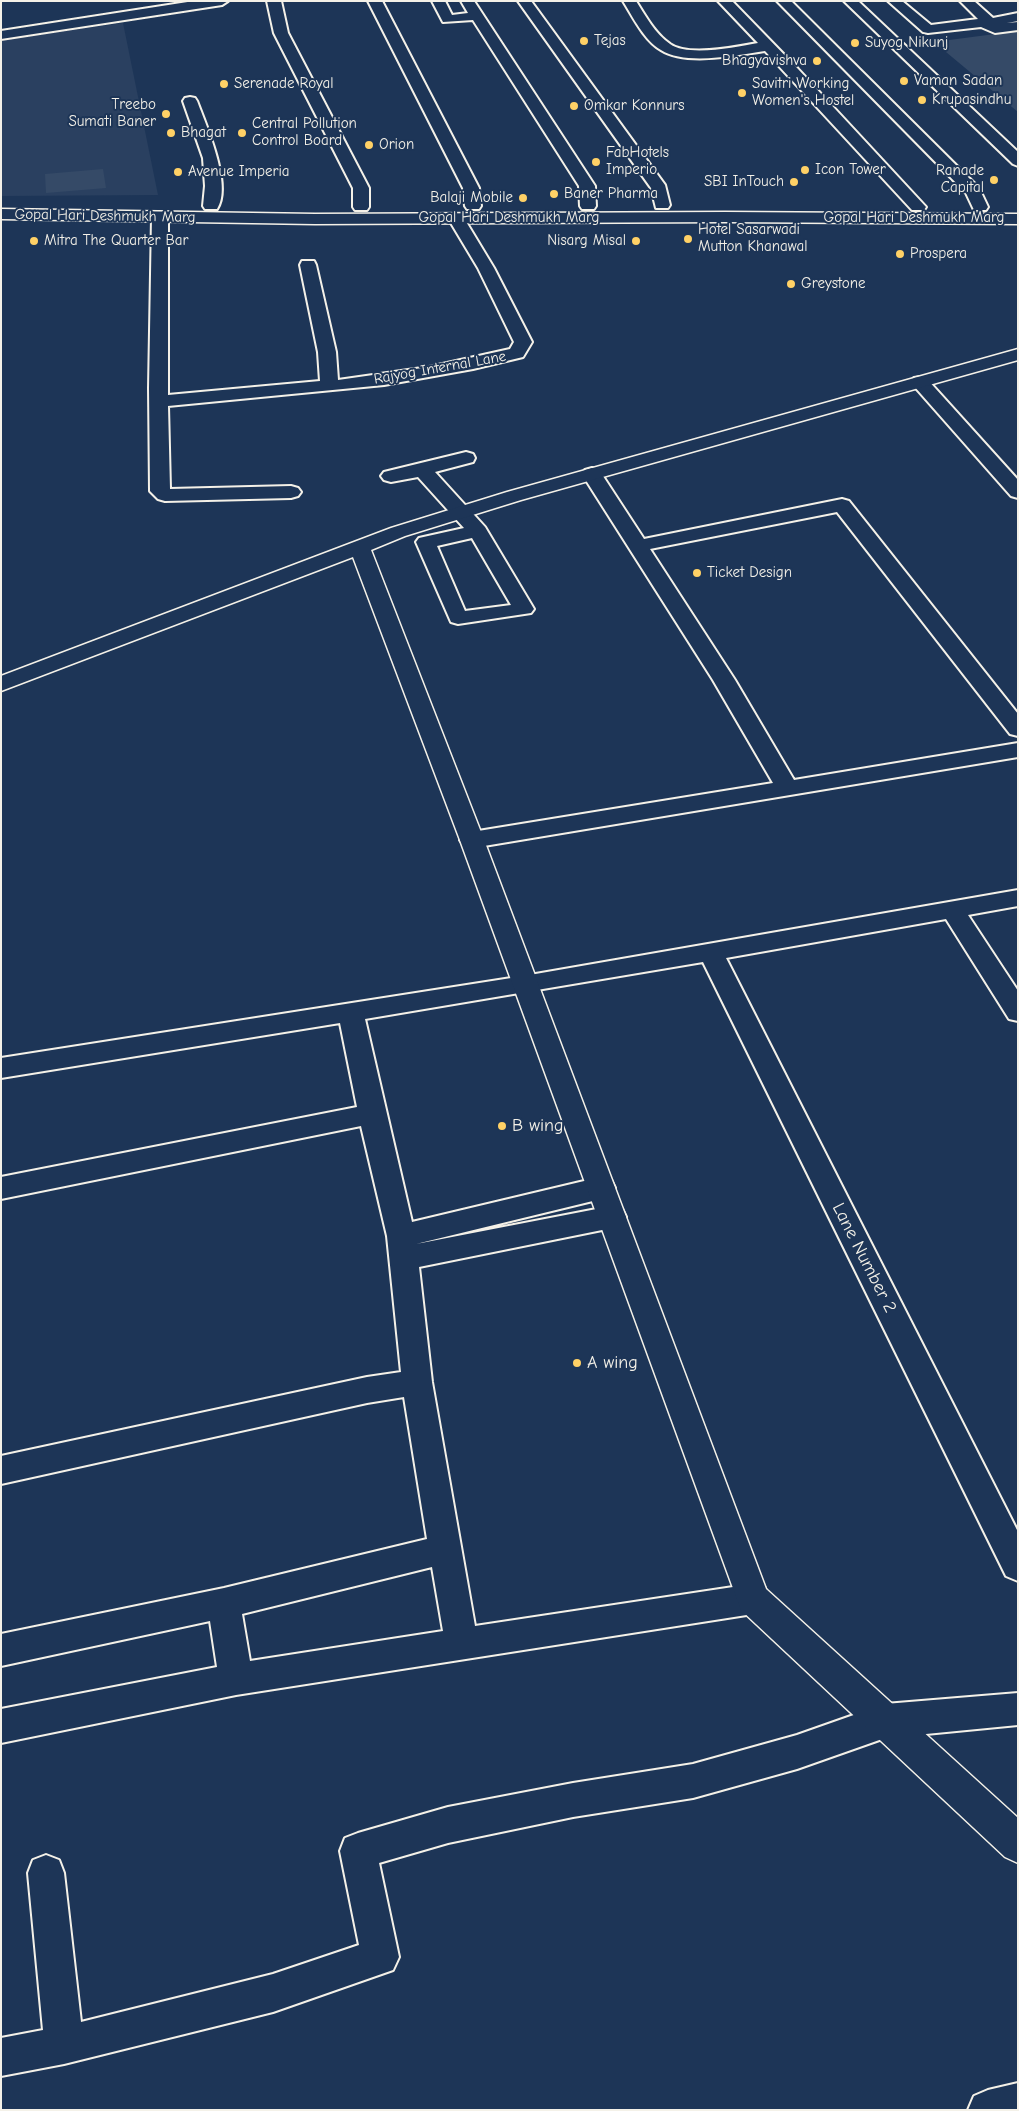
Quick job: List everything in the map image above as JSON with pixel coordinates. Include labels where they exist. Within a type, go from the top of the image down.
[{"type":"street","points":[[1,35],[222,1]]},
{"type":"street","points":[[274,1],[281,33],[361,188],[361,207]]},
{"type":"street","points":[[375,1],[471,188],[473,206]]},
{"type":"street","points":[[438,1],[448,19],[476,16]]},
{"type":"street","points":[[467,1],[587,186],[588,206]]},
{"type":"street","points":[[524,1],[659,188],[662,206]]},
{"type":"street","points":[[628,1],[665,48],[679,53],[701,54],[768,46]]},
{"type":"street","points":[[724,1],[918,207]]},
{"type":"street","points":[[782,1],[973,191],[980,207]]},
{"type":"street","points":[[850,1],[1018,161]]},
{"type":"street","points":[[894,1],[928,29],[1018,17]]},
{"type":"street","points":[[966,1],[990,22]]},
{"type":"street","points":[[990,22],[985,24],[986,26],[995,29],[1018,26]]},
{"type":"street","points":[[190,101],[211,158],[213,186],[211,206]]},
{"type":"street","name":"Gopal Hari Deshmukh Marg","points":[[1,202],[361,207],[1018,207]]},
{"type":"street","name":"Gopal Hari Deshmukh Marg","points":[[1,214],[315,219],[1018,218]]},
{"type":"street","points":[[160,217],[157,375],[160,401],[160,491],[165,496],[291,492]]},
{"type":"street","name":"Rajyog Internal Lane","points":[[160,401],[329,386],[414,375],[489,361],[517,353],[523,342],[486,268],[456,218]]},
{"type":"street","points":[[308,265],[326,352],[329,386]]},
{"type":"street","points":[[1,684],[398,532],[592,474],[1018,354]]},
{"type":"street","points":[[920,382],[1018,492]]},
{"type":"street","points":[[391,476],[466,458]]},
{"type":"street","points":[[422,470],[478,531],[524,609],[458,618],[426,542],[478,531]]},
{"type":"street","points":[[592,474],[724,680],[787,788]]},
{"type":"street","points":[[638,546],[842,505],[1018,729]]},
{"type":"street","points":[[360,548],[472,840],[524,985],[753,1599],[1018,1844]]},
{"type":"street","points":[[472,840],[1018,750]]},
{"type":"street","points":[[1,1068],[524,985],[1018,898]]},
{"type":"street","points":[[952,909],[1018,1012]]},
{"type":"street","name":"Lane Number 2","points":[[710,951],[1018,1566]]},
{"type":"street","points":[[351,1013],[403,1247],[417,1382],[462,1644]]},
{"type":"street","points":[[1,1188],[372,1114]]},
{"type":"street","points":[[403,1247],[601,1188]]},
{"type":"street","points":[[403,1247],[612,1218]]},
{"type":"street","points":[[1,1470],[367,1390],[417,1382]]},
{"type":"street","points":[[1,1650],[224,1603],[445,1549]]},
{"type":"street","points":[[1,1726],[236,1679],[753,1599]]},
{"type":"street","points":[[224,1603],[236,1679]]},
{"type":"street","points":[[1,2057],[64,2045],[272,1993],[380,1957],[358,1851],[458,1823],[573,1800],[693,1781],[797,1752],[885,1721],[1018,1709]]},
{"type":"street","points":[[46,1873],[64,2045]]},
{"type":"street","points":[[988,2110],[1018,2102]]},
{"type":"shaded area","points":[[123,23],[158,195],[1,196],[1,40]]},
{"type":"shaded area","points":[[1018,31],[1018,112],[934,42]]},
{"type":"shaded area","points":[[103,169],[106,188],[46,193],[45,174]]},
{"type":"place","name":"Tejas","points":[[584,41]]},
{"type":"place","name":"Suyog Nikunj","points":[[855,43]]},
{"type":"place","name":"Bhagyavishva","points":[[817,61]]},
{"type":"place","name":"Vaman Sadan","points":[[904,81]]},
{"type":"place","name":"Serenade Royal","points":[[224,84]]},
{"type":"place","name":"Savitri Working Women's Hostel","points":[[742,93]]},
{"type":"place","name":"Krupasindhu","points":[[922,100]]},
{"type":"place","name":"Omkar Konnurs","points":[[574,106]]},
{"type":"place","name":"Treebo Sumati Baner","points":[[166,114]]},
{"type":"place","name":"Bhagat","points":[[171,133]]},
{"type":"place","name":"Central Pollution Control Board","points":[[242,133]]},
{"type":"place","name":"Orion","points":[[369,145]]},
{"type":"place","name":"FabHotels Imperio","points":[[596,162]]},
{"type":"place","name":"Icon Tower","points":[[805,170]]},
{"type":"place","name":"Avenue Imperia","points":[[178,172]]},
{"type":"place","name":"Ranade Capital","points":[[994,180]]},
{"type":"place","name":"SBI InTouch","points":[[794,182]]},
{"type":"place","name":"Baner Pharma","points":[[554,194]]},
{"type":"place","name":"Balaji Mobile","points":[[523,198]]},
{"type":"place","name":"Hotel Sasarwadi Mutton Khanawal","points":[[688,239]]},
{"type":"place","name":"Mitra The Quarter Bar","points":[[34,241]]},
{"type":"place","name":"Nisarg Misal","points":[[636,241]]},
{"type":"place","name":"Prospera","points":[[900,254]]},
{"type":"place","name":"Greystone","points":[[791,284]]},
{"type":"place","name":"Ticket Design","points":[[697,573]]},
{"type":"place","name":"B wing","points":[[502,1126]]},
{"type":"place","name":"A wing","points":[[577,1363]]}]
